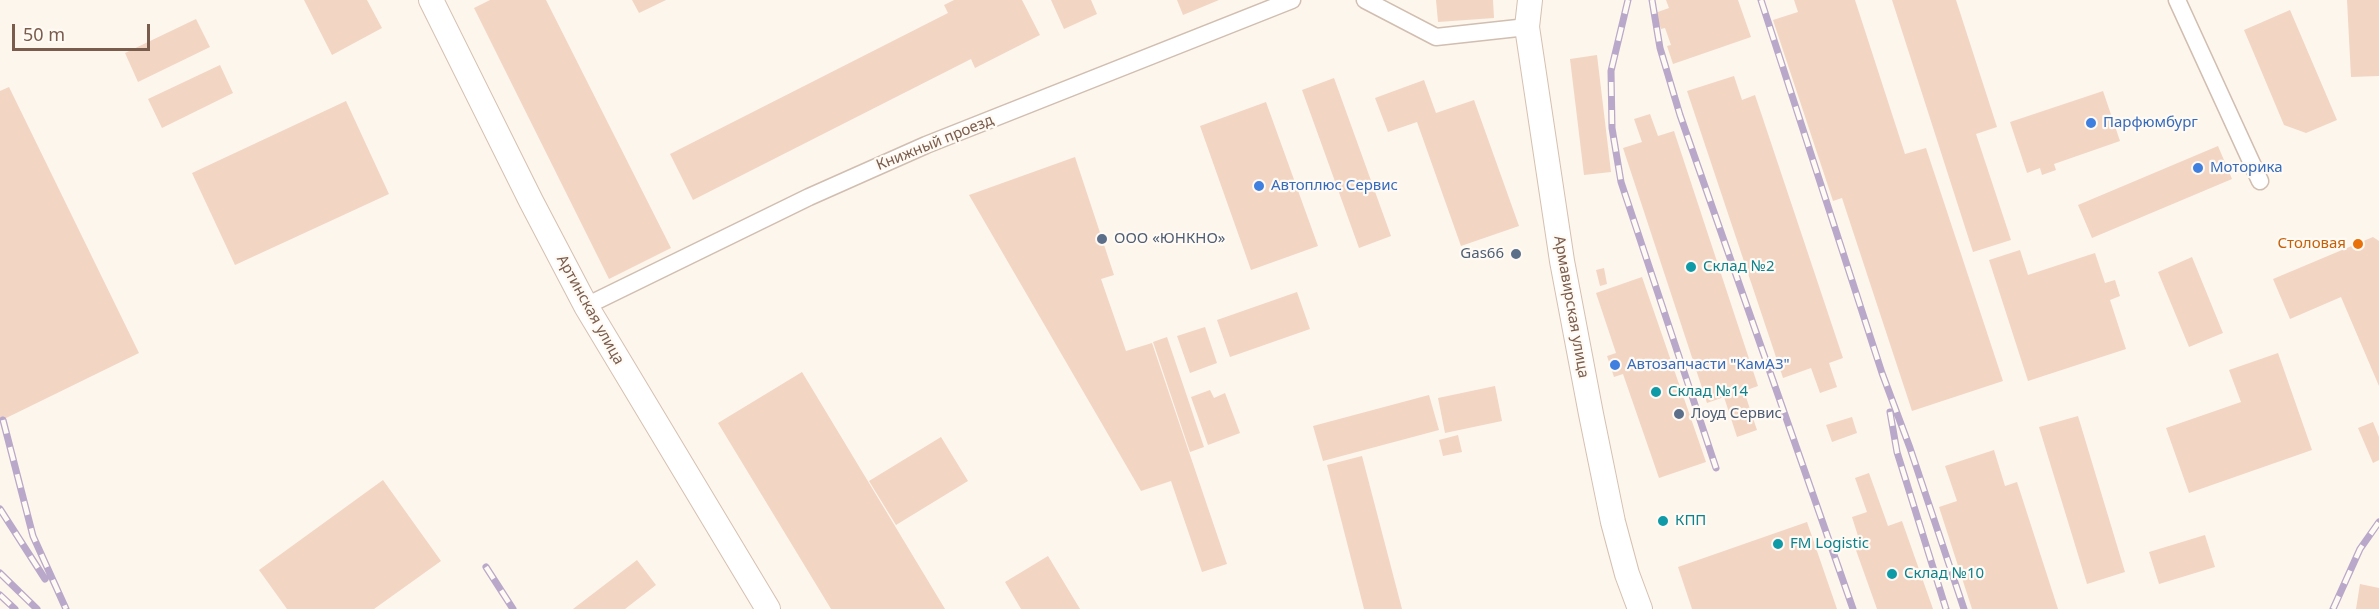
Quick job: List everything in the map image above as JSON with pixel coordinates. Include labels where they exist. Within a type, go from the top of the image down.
[{"type":"street","name":"Артинская улица","points":[[431,0],[525,190],[586,306],[768,609]]},
{"type":"street","name":"Книжный проезд","points":[[586,306],[809,197],[926,146],[1292,0]]},
{"type":"street","points":[[1365,0],[1436,37],[1527,27]]},
{"type":"street","name":"Армавирская улица","points":[[1530,0],[1527,27],[1562,261],[1613,522],[1627,574],[1640,609]]},
{"type":"street","points":[[2177,0],[2260,181]]},
{"type":"building","points":[[304,0],[367,0],[382,28],[332,55]]},
{"type":"building","points":[[490,0],[546,0],[671,248],[609,279],[474,8]]},
{"type":"building","points":[[632,0],[666,0],[639,13]]},
{"type":"building","points":[[954,0],[1022,0],[1040,35],[975,68],[971,59],[693,200],[670,154],[948,13],[944,5]]},
{"type":"building","points":[[1051,0],[1091,0],[1097,14],[1064,29]]},
{"type":"building","points":[[1177,0],[1219,0],[1183,15]]},
{"type":"building","points":[[1436,0],[1493,0],[1494,18],[1438,22]]},
{"type":"building","points":[[1666,0],[1738,0],[1751,37],[1673,64],[1667,46],[1671,45],[1665,28],[1661,29],[1655,13],[1669,8]]},
{"type":"building","points":[[1794,0],[1855,0],[1905,154],[1926,148],[2003,381],[1912,411],[1842,198],[1833,201],[1773,20],[1798,12]]},
{"type":"building","points":[[1892,0],[1956,0],[1997,127],[1976,134],[2011,240],[1973,252]]},
{"type":"building","points":[[2347,0],[2379,0],[2379,76],[2351,77]]},
{"type":"building","points":[[2290,10],[2337,120],[2306,133],[2284,125],[2244,30]]},
{"type":"building","points":[[196,19],[210,47],[138,82],[125,53]]},
{"type":"building","points":[[1597,55],[1611,172],[1584,175],[1570,59]]},
{"type":"building","points":[[220,65],[233,93],[162,128],[148,99]]},
{"type":"building","points":[[1734,76],[1742,100],[1755,95],[1843,358],[1829,363],[1837,387],[1820,393],[1811,368],[1783,378],[1687,91]]},
{"type":"building","points":[[1334,78],[1391,236],[1359,248],[1302,90]]},
{"type":"building","points":[[1424,80],[1436,113],[1474,100],[1519,226],[1461,246],[1417,122],[1388,132],[1375,98]]},
{"type":"building","points":[[9,87],[139,353],[0,421],[0,91]]},
{"type":"building","points":[[2103,91],[2120,141],[2054,164],[2056,170],[2042,175],[2040,168],[2027,173],[2010,122]]},
{"type":"building","points":[[346,101],[389,194],[235,265],[192,173]]},
{"type":"building","name":"Автоплюс Сервис","points":[[1266,102],[1318,246],[1251,270],[1200,126]]},
{"type":"building","name":"Склад №2","points":[[1650,114],[1658,136],[1674,131],[1758,386],[1744,391],[1757,430],[1737,437],[1724,397],[1707,403],[1623,148],[1642,142],[1634,119]]},
{"type":"building","points":[[2218,146],[2232,179],[2092,238],[2078,205]]},
{"type":"building","points":[[1075,157],[1114,275],[1101,279],[1126,351],[1152,343],[1227,564],[1202,572],[1171,481],[1141,491],[969,195]]},
{"type":"building","points":[[2373,237],[2379,241],[2379,386],[2341,297],[2290,319],[2273,279]]},
{"type":"building","points":[[2020,250],[2028,275],[2095,253],[2105,283],[2115,280],[2120,296],[2110,300],[2126,349],[2028,381],[1989,260]]},
{"type":"building","points":[[2192,257],[2223,333],[2189,347],[2158,272]]},
{"type":"building","points":[[1604,268],[1607,284],[1600,286],[1596,270]]},
{"type":"building","name":"Склад №14","points":[[1642,277],[1706,462],[1659,478],[1623,374],[1614,377],[1607,356],[1616,353],[1596,293]]},
{"type":"building","points":[[1297,292],[1310,329],[1230,357],[1217,320]]},
{"type":"building","points":[[1205,327],[1217,363],[1190,373],[1177,336]]},
{"type":"building","points":[[1167,337],[1204,447],[1190,452],[1153,342]]},
{"type":"building","points":[[2278,353],[2312,450],[2189,493],[2166,428],[2241,402],[2229,370]]},
{"type":"building","points":[[802,372],[945,609],[831,609],[718,423]]},
{"type":"building","points":[[1495,386],[1502,421],[1445,433],[1438,398]]},
{"type":"building","points":[[1210,390],[1214,398],[1225,393],[1240,433],[1208,445],[1191,397]]},
{"type":"building","points":[[1429,395],[1439,430],[1323,461],[1313,426]]},
{"type":"building","points":[[2078,416],[2125,572],[2087,584],[2039,427]]},
{"type":"building","points":[[1852,417],[1857,433],[1832,442],[1826,425]]},
{"type":"building","points":[[2373,422],[2379,437],[2379,460],[2373,463],[2358,428]]},
{"type":"building","points":[[1458,435],[1462,452],[1443,456],[1439,440]]},
{"type":"building","points":[[941,437],[968,481],[896,525],[869,481]]},
{"type":"building","points":[[1994,450],[2005,486],[2017,482],[2058,609],[1972,609],[1939,507],[1957,501],[1945,466]]},
{"type":"building","points":[[1362,456],[1402,609],[1364,609],[1327,465]]},
{"type":"building","name":"Склад №10","points":[[1869,473],[1888,526],[1902,521],[1933,609],[1877,609],[1852,539],[1858,536],[1852,517],[1867,512],[1855,478]]},
{"type":"building","points":[[383,480],[441,561],[374,609],[287,609],[259,570]]},
{"type":"building","name":"FM Logistic","points":[[1807,522],[1837,609],[1692,609],[1678,567]]},
{"type":"building","points":[[2205,535],[2215,567],[2159,584],[2149,552]]},
{"type":"building","points":[[1048,556],[1080,609],[1021,609],[1005,582]]},
{"type":"building","points":[[637,560],[656,585],[625,609],[573,609]]},
{"type":"building","points":[[2360,584],[2379,588],[2379,609],[2356,609]]},
{"type":"railway","points":[[1628,0],[1611,71],[1612,128],[1621,182],[1716,468]]},
{"type":"railway","points":[[1652,0],[1660,48],[1680,115],[1853,609]]},
{"type":"railway","points":[[1761,0],[1882,373],[1910,448],[1964,609]]},
{"type":"railway","points":[[1890,412],[1897,452],[1946,609]]},
{"type":"railway","points":[[3,420],[33,536],[66,609]]},
{"type":"railway","points":[[0,509],[45,579]]},
{"type":"railway","points":[[2333,609],[2360,549],[2379,522]]},
{"type":"railway","points":[[486,567],[513,609]]},
{"type":"railway","points":[[0,573],[37,609]]},
{"type":"railway","points":[[0,595],[15,609]]},
{"type":"place","name":"Парфюмбург","points":[[2091,123]]},
{"type":"place","name":"Моторика","points":[[2198,168]]},
{"type":"place","name":"Автоплюс Сервис","points":[[1259,186]]},
{"type":"place","name":"ООО «ЮНКНО»","points":[[1102,239]]},
{"type":"place","name":"Столовая","points":[[2358,244]]},
{"type":"place","name":"Gas66","points":[[1516,254]]},
{"type":"place","name":"Склад №2","points":[[1691,267]]},
{"type":"place","name":"Автозапчасти \"КамАЗ\"","points":[[1615,365]]},
{"type":"place","name":"Склад №14","points":[[1656,392]]},
{"type":"place","name":"Лоуд Сервис","points":[[1679,414]]},
{"type":"place","name":"КПП","points":[[1663,521]]},
{"type":"place","name":"FM Logistic","points":[[1778,544]]},
{"type":"place","name":"Склад №10","points":[[1892,574]]}]
